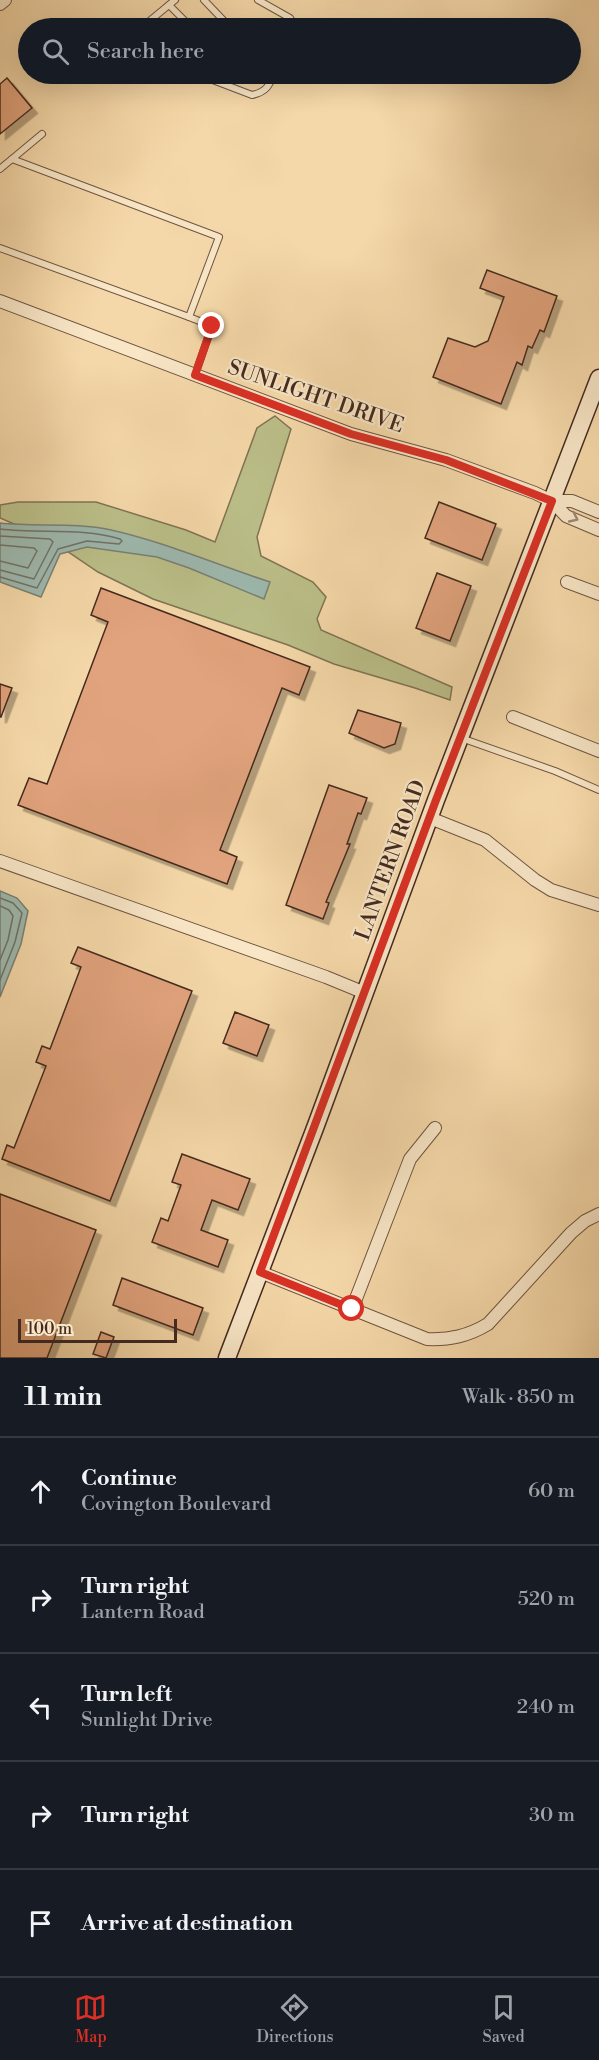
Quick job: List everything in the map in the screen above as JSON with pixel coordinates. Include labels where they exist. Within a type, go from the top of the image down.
[{"type":"street","points":[[0,4],[5,0]]},
{"type":"street","name":"SUNLIGHT DRIVE","points":[[0,301],[351,434],[446,460],[552,501]]},
{"type":"street","name":"LANTERN ROAD","points":[[227,1358],[460,738],[599,378]]},
{"type":"street","points":[[552,501],[572,501],[599,512]]},
{"type":"street","points":[[552,501],[566,516],[599,530]]},
{"type":"street","points":[[567,582],[599,594]]},
{"type":"street","points":[[513,717],[599,751]]},
{"type":"street","points":[[430,818],[485,840],[551,890],[599,905]]},
{"type":"street","points":[[0,861],[365,993]]},
{"type":"street","points":[[352,1309],[410,1159],[435,1128]]},
{"type":"street","points":[[260,1272],[427,1339],[444,1340],[476,1332],[488,1324],[571,1233],[585,1221],[599,1214]]},
{"type":"lane","points":[[153,18],[175,0]]},
{"type":"lane","points":[[204,0],[221,18]]},
{"type":"lane","points":[[258,0],[290,18]]},
{"type":"lane","points":[[169,5],[182,18]]},
{"type":"lane","points":[[223,84],[252,95],[261,93],[270,84]]},
{"type":"lane","points":[[0,169],[42,134]]},
{"type":"lane","points":[[12,159],[219,237],[189,317]]},
{"type":"lane","points":[[0,248],[212,326],[195,375]]},
{"type":"lane","points":[[460,738],[555,771],[599,790]]},
{"type":"green space","points":[[275,416],[291,429],[257,537],[261,556],[313,582],[326,597],[317,619],[321,630],[452,687],[450,700],[334,664],[288,645],[153,599],[98,572],[49,539],[0,518],[0,505],[18,502],[96,502],[186,530],[215,542],[257,428]]},
{"type":"water","points":[[0,523],[84,526],[111,530],[171,547],[270,582],[264,599],[157,557],[87,547],[60,554],[41,597],[0,582]]},
{"type":"water","points":[[0,891],[17,898],[28,911],[21,944],[0,997]]},
{"type":"building","points":[[7,78],[32,108],[0,134],[0,84]]},
{"type":"building","points":[[487,270],[557,296],[544,332],[540,330],[532,348],[528,346],[522,365],[517,362],[501,404],[433,377],[448,338],[475,347],[488,341],[504,297],[480,288]]},
{"type":"building","points":[[439,502],[496,524],[482,560],[425,538]]},
{"type":"building","points":[[437,573],[471,586],[450,641],[416,628]]},
{"type":"building","points":[[101,588],[310,667],[299,695],[282,688],[220,850],[237,857],[227,884],[18,805],[29,778],[47,784],[108,622],[91,615]]},
{"type":"building","points":[[0,684],[12,688],[1,717],[0,717]]},
{"type":"building","points":[[358,710],[401,723],[395,744],[384,748],[349,733]]},
{"type":"building","points":[[329,785],[367,798],[361,814],[358,813],[347,844],[350,844],[326,902],[329,903],[323,919],[286,905]]},
{"type":"building","points":[[78,947],[192,991],[110,1201],[2,1159],[7,1145],[14,1148],[46,1066],[36,1062],[42,1046],[50,1049],[81,967],[71,963]]},
{"type":"building","points":[[235,1012],[269,1025],[257,1056],[223,1043]]},
{"type":"building","points":[[182,1154],[250,1179],[238,1210],[212,1200],[201,1230],[228,1240],[218,1267],[152,1242],[161,1218],[168,1221],[181,1185],[172,1182]]},
{"type":"building","points":[[0,1194],[96,1230],[47,1358],[0,1358]]},
{"type":"building","points":[[122,1278],[203,1308],[193,1335],[113,1305]]},
{"type":"building","points":[[101,1332],[114,1337],[106,1358],[93,1354]]},
{"type":"route","points":[[212,326],[195,375],[351,434],[446,460],[552,501],[436,800],[260,1272],[352,1309]]}]
